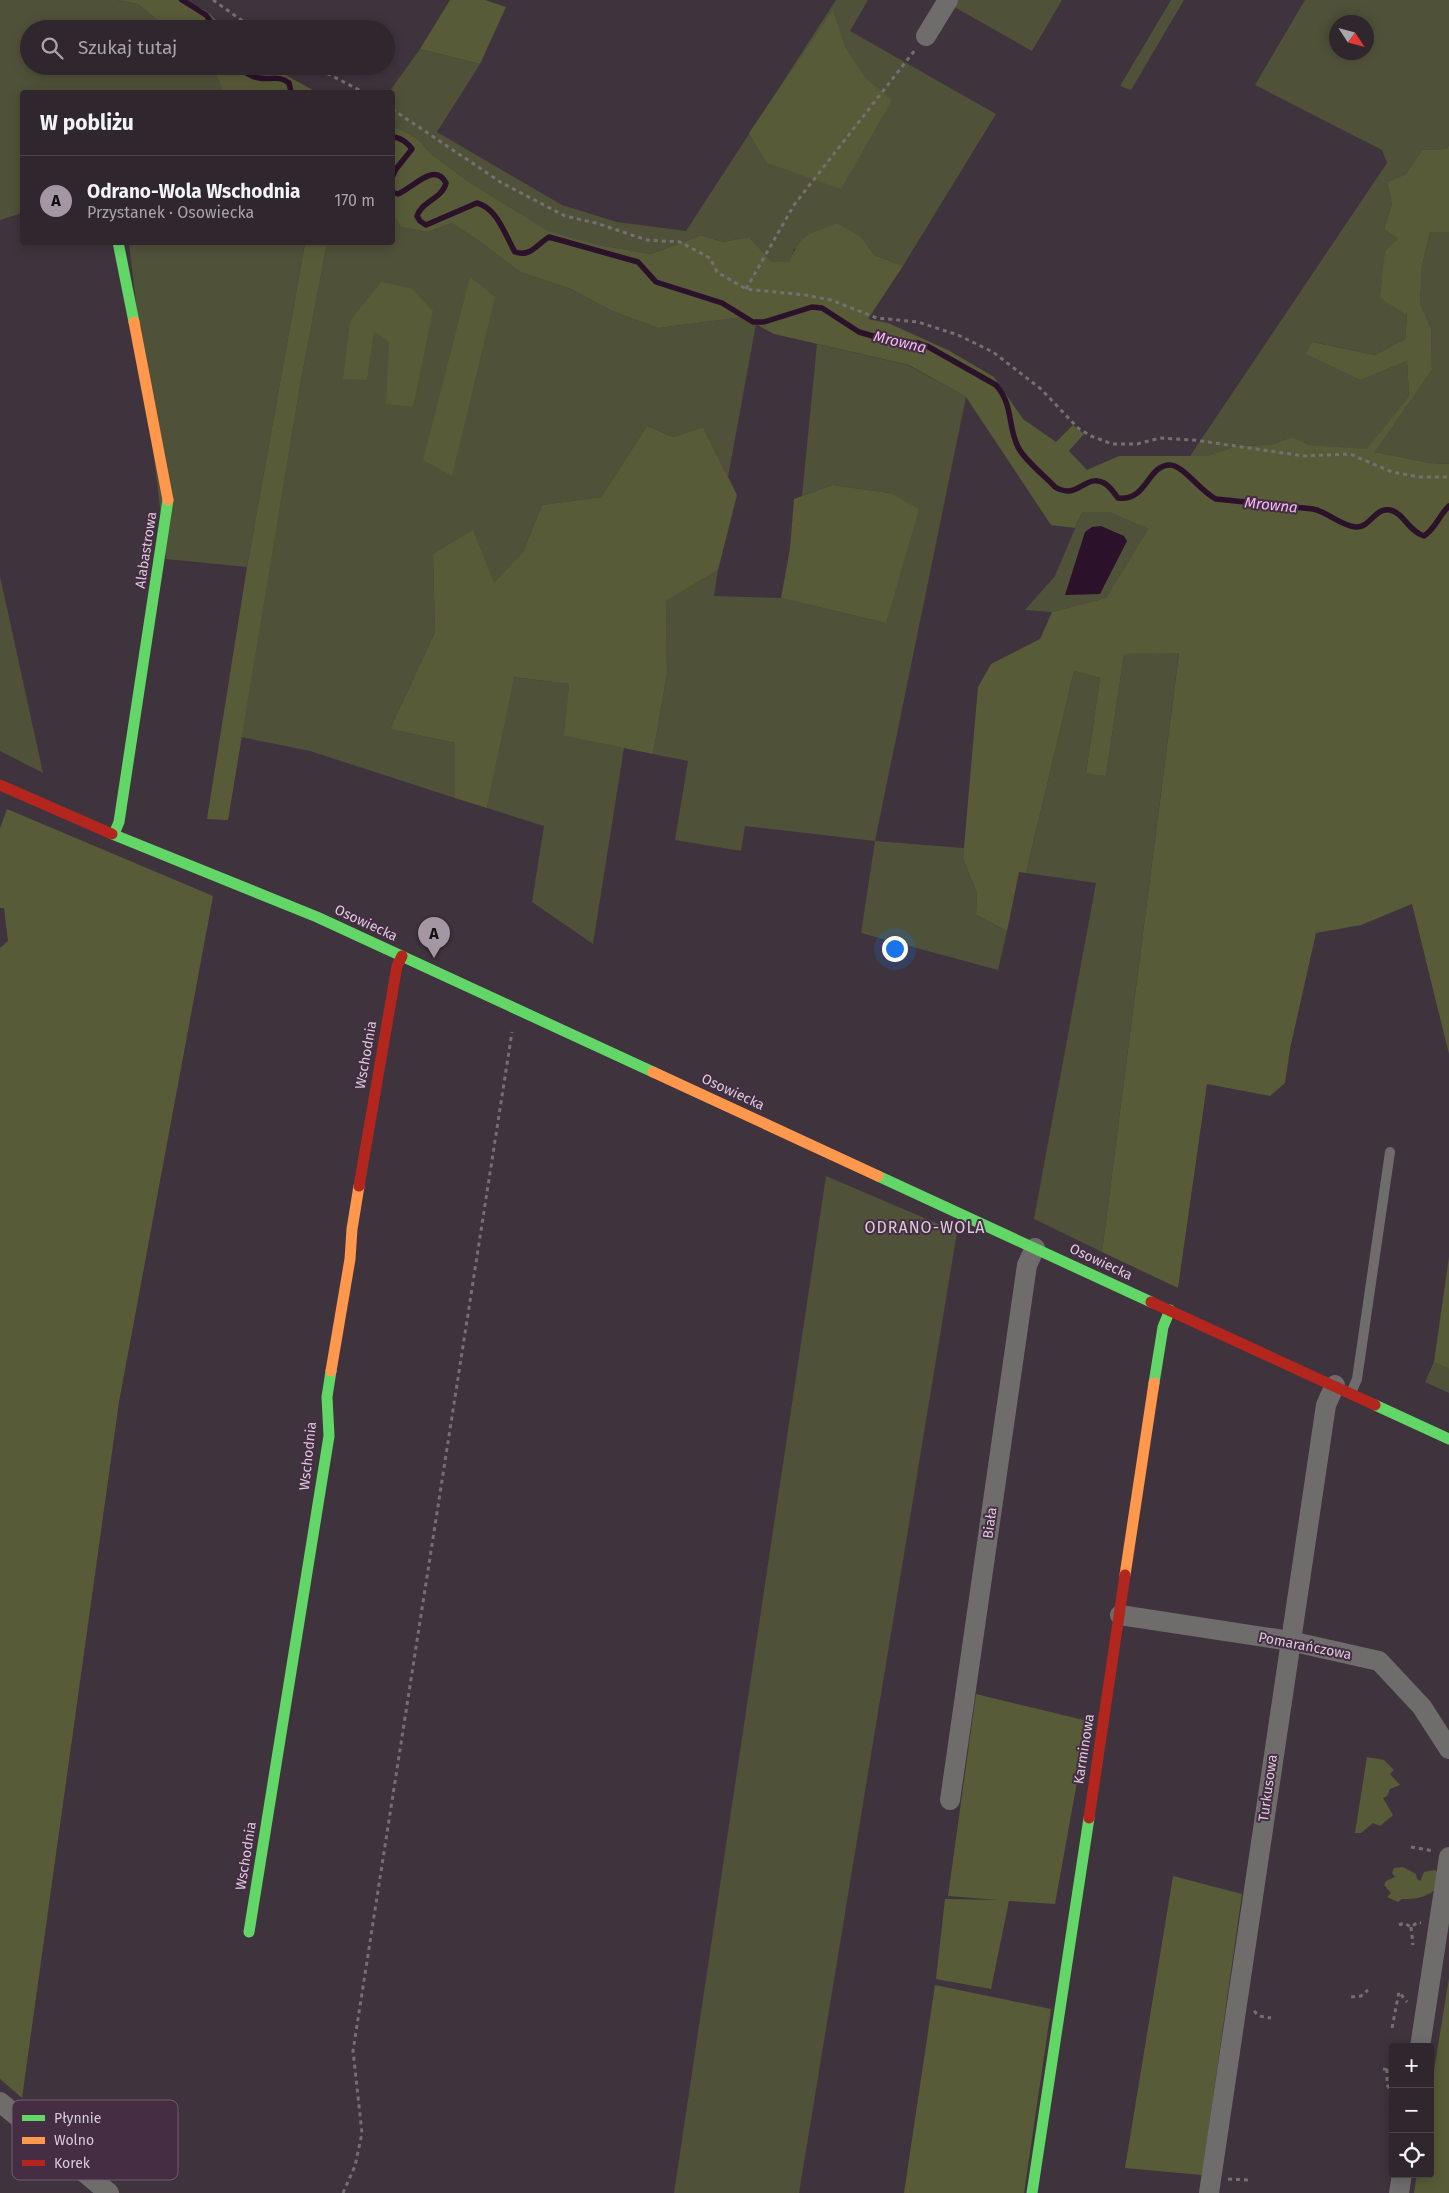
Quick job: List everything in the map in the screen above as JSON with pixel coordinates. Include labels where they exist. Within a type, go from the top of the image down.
[{"type":"street","points":[[926,36],[948,0]]},
{"type":"street","name":"Alabastrowa","points":[[114,834],[119,822],[169,502],[119,245]]},
{"type":"street","name":"Osowiecka","points":[[0,785],[71,817],[309,914],[1449,1439]]},
{"type":"street","name":"Wschodnia","points":[[249,1932],[328,1436],[327,1397],[350,1259],[352,1229],[397,966],[402,956]]},
{"type":"street","name":"Biała","points":[[950,1800],[1027,1265],[1035,1248]]},
{"type":"street","name":"Karminowa","points":[[1032,2193],[1163,1327],[1170,1310]]},
{"type":"street","name":"Turkusowa","points":[[1216,2187],[1290,1641],[1326,1405],[1343,1389]]},
{"type":"street","name":"Pomarańczowa","points":[[1120,1615],[1290,1641],[1379,1661],[1422,1707],[1449,1749]]},
{"type":"street","points":[[1420,2043],[1444,1854]]},
{"type":"street","points":[[0,2102],[12,2112]]},
{"type":"street","points":[[1399,2193],[1401,2178]]},
{"type":"street","points":[[93,2180],[109,2193]]},
{"type":"lane","points":[[1343,1389],[1357,1379],[1390,1152]]},
{"type":"path","points":[[213,0],[241,20]]},
{"type":"path","points":[[746,289],[794,205],[926,36]]},
{"type":"path","points":[[330,75],[359,90]]},
{"type":"path","points":[[395,111],[502,183],[557,212],[641,239],[680,242],[710,258],[717,272],[746,289],[805,295],[831,300],[877,318],[918,322],[958,335],[994,352],[1042,389],[1078,428],[1091,436],[1112,444],[1137,444],[1160,438],[1194,440],[1304,456],[1350,454],[1392,472],[1419,477],[1449,476]]},
{"type":"path","points":[[343,2193],[355,2166],[362,2133],[353,2051],[514,1020],[519,1010]]},
{"type":"path","points":[[1411,1848],[1444,1854]]},
{"type":"path","points":[[1411,1927],[1418,1922],[1427,1924]]},
{"type":"path","points":[[1399,1925],[1404,1923],[1411,1927]]},
{"type":"path","points":[[1411,1927],[1413,1945]]},
{"type":"path","points":[[1351,1998],[1361,1996],[1368,1990]]},
{"type":"path","points":[[1392,2028],[1398,1992],[1412,2007]]},
{"type":"path","points":[[1249,2011],[1254,2011],[1259,2016],[1271,2018]]},
{"type":"path","points":[[1389,2070],[1385,2069],[1389,2088]]},
{"type":"path","points":[[1216,2187],[1237,2178],[1248,2180]]},
{"type":"green space","points":[[0,0],[117,0],[138,4],[157,20],[20,20],[20,75],[216,75],[222,90],[20,90],[20,214],[0,220]]},
{"type":"green space","points":[[117,0],[178,0],[206,11],[216,20],[157,20],[138,4]]},
{"type":"green space","points":[[450,0],[485,0],[506,7],[480,64],[420,49]]},
{"type":"green space","points":[[836,0],[868,0],[850,31],[996,114],[903,266],[874,255],[862,238],[794,249],[790,262],[772,262],[749,237],[723,242],[701,235],[651,254],[598,245],[547,231],[469,182],[431,154],[419,140],[395,128],[395,90],[390,90],[420,49],[480,64],[437,132],[562,205],[617,222],[686,231]]},
{"type":"green space","points":[[942,0],[1062,0],[1032,51]]},
{"type":"green space","points":[[1171,0],[1184,0],[1131,90],[1120,86]]},
{"type":"green space","points":[[1305,0],[1449,0],[1449,144],[1447,149],[1422,150],[1406,174],[1387,182],[1392,204],[1384,229],[1398,239],[1407,315],[1405,339],[1375,355],[1313,342],[1361,380],[1407,361],[1409,396],[1367,450],[1310,445],[1292,437],[1271,445],[1236,446],[1207,456],[1190,456],[1387,163],[1382,150],[1255,85]]},
{"type":"green space","points":[[833,10],[845,47],[865,78],[892,100],[841,189],[767,163],[749,133]]},
{"type":"green space","points":[[216,75],[286,75],[312,90],[222,90]]},
{"type":"green space","points":[[395,128],[419,140],[431,154],[469,182],[548,231],[598,245],[651,254],[701,235],[723,242],[749,237],[772,262],[789,262],[798,245],[807,236],[837,223],[862,238],[874,255],[903,266],[868,319],[888,323],[948,350],[994,377],[1023,419],[1056,442],[1073,425],[1084,434],[1069,451],[1087,470],[1119,456],[1207,456],[1236,446],[1271,445],[1292,437],[1310,445],[1367,449],[1409,396],[1407,361],[1361,380],[1306,354],[1312,342],[1375,355],[1405,339],[1407,315],[1380,298],[1385,251],[1398,239],[1384,229],[1392,204],[1387,182],[1406,174],[1422,150],[1447,149],[1449,144],[1449,232],[1430,232],[1422,266],[1420,304],[1431,328],[1432,370],[1375,452],[1431,463],[1449,464],[1449,1054],[1412,904],[1361,925],[1316,933],[1290,1049],[1285,1083],[1270,1096],[1207,1084],[1178,1288],[1102,1252],[1179,653],[1124,654],[1106,776],[1086,773],[1100,678],[1074,671],[1026,873],[1019,872],[1007,931],[976,915],[977,893],[963,859],[978,687],[991,664],[1040,639],[1052,612],[1106,598],[1148,529],[1109,512],[1082,512],[1075,528],[1051,525],[966,397],[909,365],[774,334],[743,317],[658,328],[612,311],[571,289],[520,272],[452,223],[428,232],[401,227],[395,218]]},
{"type":"green space","points":[[395,218],[401,227],[428,232],[452,223],[520,272],[571,289],[612,311],[658,328],[743,317],[756,324],[728,477],[703,427],[673,437],[647,426],[601,497],[542,505],[523,552],[494,584],[433,554],[435,632],[390,729],[455,743],[455,798],[310,751],[241,737],[300,386],[327,245],[395,245]]},
{"type":"green space","points":[[1430,232],[1449,232],[1449,464],[1431,463],[1375,452],[1432,370],[1431,328],[1420,304],[1422,266]]},
{"type":"green space","points":[[129,245],[305,245],[247,567],[166,559]]},
{"type":"green space","points":[[305,245],[327,245],[300,386],[228,820],[207,819],[247,567]]},
{"type":"green space","points":[[470,277],[495,297],[452,476],[423,460]]},
{"type":"green space","points":[[381,282],[411,288],[433,311],[413,407],[386,404],[389,342],[374,331],[367,380],[343,379],[350,321]]},
{"type":"green space","points":[[817,344],[908,365],[966,397],[875,841],[745,826],[741,851],[675,840],[688,761],[653,754],[667,674],[666,601],[718,570],[714,596],[781,598],[886,623],[890,493],[832,485],[802,496]]},
{"type":"green space","points":[[647,426],[673,437],[703,427],[737,495],[718,570],[666,601],[667,674],[653,754],[564,736],[569,684],[514,677],[487,808],[455,798],[455,743],[390,729],[435,632],[433,554],[473,530],[494,583],[523,552],[542,505],[601,497]]},
{"type":"green space","points":[[832,485],[890,493],[919,509],[886,623],[781,598],[790,549],[794,499]]},
{"type":"green space","points":[[1082,512],[1109,512],[1148,529],[1106,598],[1052,612],[1025,610],[1055,576]]},
{"type":"green space","points":[[0,576],[43,773],[0,751]]},
{"type":"green space","points":[[1179,652],[1102,1252],[1034,1219],[1096,883],[1026,873],[1074,671],[1100,678],[1086,772],[1106,776],[1124,654]]},
{"type":"green space","points":[[513,677],[569,684],[565,736],[624,748],[593,944],[532,902],[544,826],[487,808]]},
{"type":"green space","points":[[7,809],[213,896],[119,1402],[22,2098],[0,2079],[0,948],[8,941],[4,908],[0,908],[0,828]]},
{"type":"green space","points":[[875,841],[964,848],[963,859],[977,893],[976,915],[1007,931],[998,970],[861,933]]},
{"type":"green space","points":[[826,1176],[957,1232],[799,2193],[674,2193]]},
{"type":"green space","points":[[1449,1257],[1449,1369],[1434,1362]]},
{"type":"green space","points":[[1434,1362],[1449,1369],[1449,1393],[1425,1382]]},
{"type":"green space","points":[[976,1694],[1088,1721],[1055,1904],[1009,1901],[991,1989],[936,1979],[945,1899],[998,1900],[948,1896]]},
{"type":"green space","points":[[1367,1757],[1384,1760],[1394,1770],[1390,1774],[1400,1785],[1390,1789],[1387,1796],[1383,1798],[1393,1815],[1380,1826],[1373,1823],[1361,1833],[1355,1833]]},
{"type":"green space","points":[[1403,1867],[1416,1874],[1417,1879],[1420,1881],[1424,1872],[1435,1870],[1441,1876],[1437,1888],[1427,1895],[1414,1899],[1402,1899],[1398,1902],[1387,1897],[1391,1893],[1384,1885],[1386,1881],[1395,1877],[1392,1873],[1394,1868]]},
{"type":"green space","points":[[1173,1876],[1242,1894],[1202,2175],[1125,2168]]},
{"type":"green space","points":[[1449,1978],[1449,2193],[1414,2193],[1416,2178],[1434,2178],[1434,2070]]},
{"type":"green space","points":[[935,1985],[1051,2009],[1024,2193],[904,2193]]},
{"type":"shaded area","points":[[1101,526],[1124,536],[1127,541],[1100,594],[1065,595],[1085,532],[1092,527]]},
{"type":"waterway","name":"Mrowna","points":[[182,0],[206,15],[210,20]]},
{"type":"waterway","name":"Mrowna","points":[[250,75],[263,78],[278,78],[289,83],[291,90]]},
{"type":"waterway","name":"Mrowna","points":[[395,138],[403,141],[412,149],[395,171]]},
{"type":"waterway","name":"Mrowna","points":[[395,193],[398,194],[404,191],[430,175],[436,175],[441,177],[446,183],[440,193],[423,207],[417,216],[426,225],[477,203],[490,210],[495,216],[515,252],[529,252],[549,237],[638,262],[656,282],[722,303],[753,322],[764,322],[812,307],[822,308],[859,332],[897,343],[918,343],[927,346],[996,385],[1002,393],[1008,408],[1012,431],[1021,452],[1055,487],[1063,490],[1070,491],[1092,481],[1097,481],[1108,486],[1118,498],[1128,498],[1135,495],[1156,471],[1170,465],[1181,469],[1216,499],[1313,509],[1356,527],[1365,524],[1376,514],[1390,510],[1424,536],[1432,529],[1449,506]]},
{"type":"traffic: fast","points":[[119,245],[134,322]]},
{"type":"traffic: fast","points":[[114,834],[119,822],[168,500]]},
{"type":"traffic: fast","points":[[112,834],[317,917],[653,1072]]},
{"type":"traffic: fast","points":[[878,1176],[1151,1302]]},
{"type":"traffic: fast","points":[[1154,1383],[1163,1327],[1170,1310]]},
{"type":"traffic: fast","points":[[249,1932],[329,1436],[327,1397],[331,1371]]},
{"type":"traffic: fast","points":[[1375,1405],[1449,1439]]},
{"type":"traffic: fast","points":[[1032,2193],[1089,1818]]},
{"type":"traffic: slow","points":[[134,322],[168,500]]},
{"type":"traffic: slow","points":[[653,1072],[878,1176]]},
{"type":"traffic: slow","points":[[331,1371],[350,1259],[352,1229],[359,1186]]},
{"type":"traffic: slow","points":[[1125,1575],[1154,1383]]},
{"type":"traffic: jam","points":[[0,785],[112,834]]},
{"type":"traffic: jam","points":[[359,1186],[397,966],[402,956]]},
{"type":"traffic: jam","points":[[1151,1302],[1375,1405]]},
{"type":"traffic: jam","points":[[1089,1818],[1125,1575]]},
{"type":"place","name":"Odrano-Wola Wschodnia","points":[[434,958]]},
{"type":"district","name":"ODRANO-WOLA","points":[[925,1227]]}]
